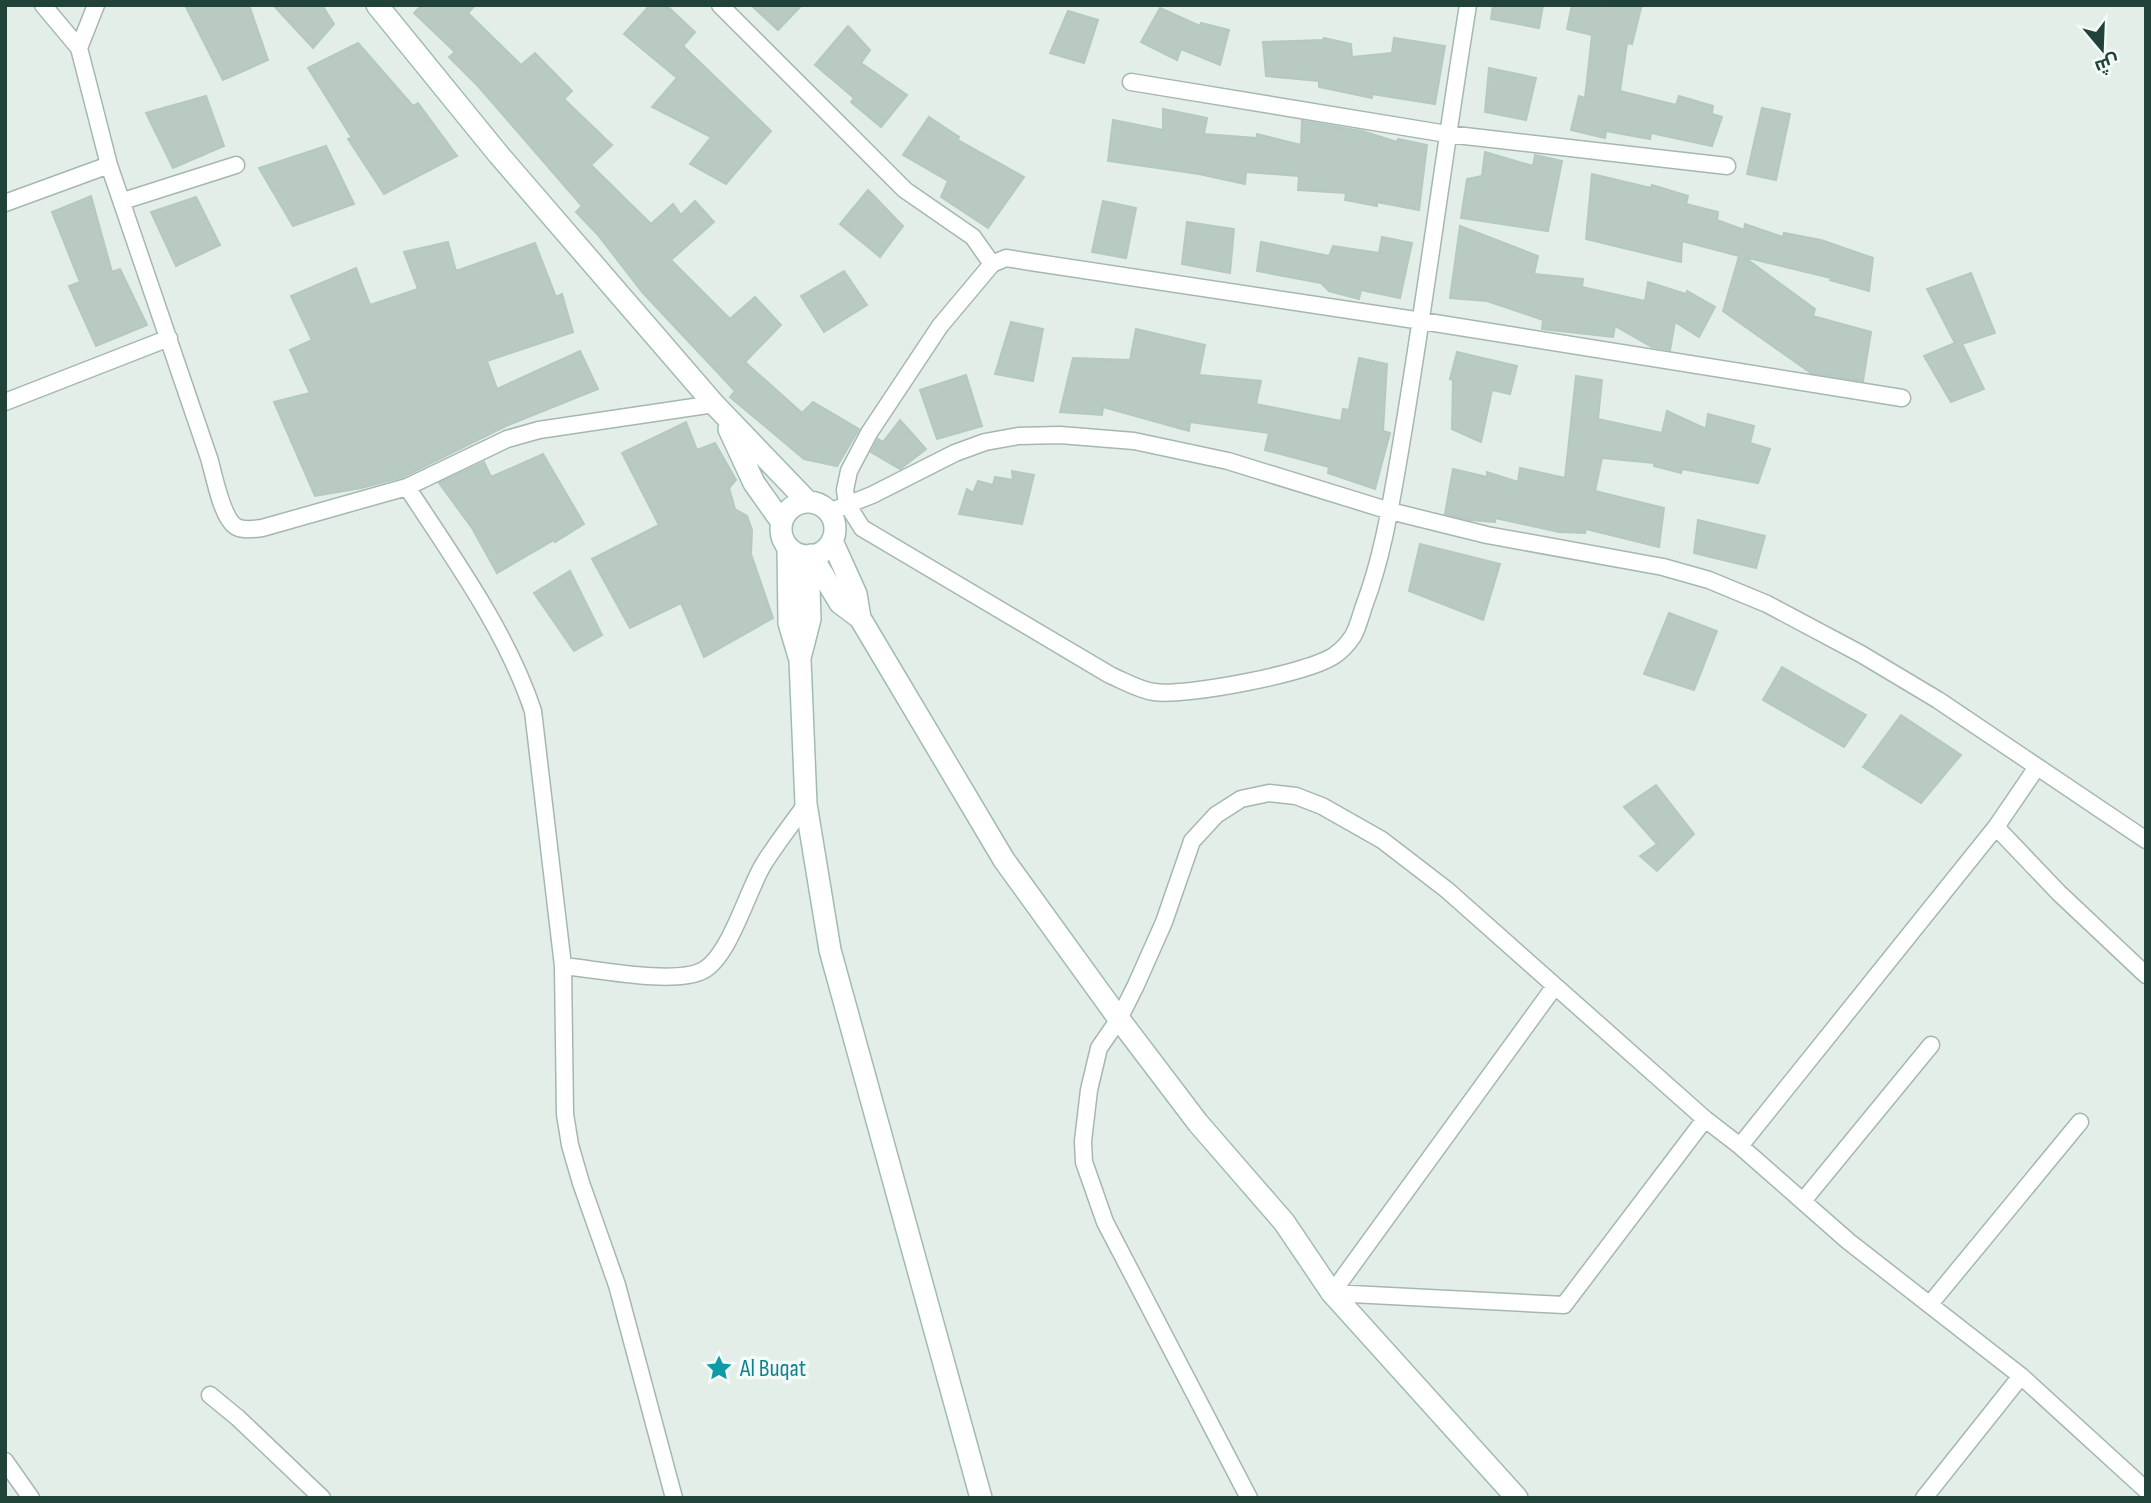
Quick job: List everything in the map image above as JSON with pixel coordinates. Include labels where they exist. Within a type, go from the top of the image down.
[{"type":"street","points":[[43,5],[79,48],[110,165],[222,503],[228,518],[235,526],[245,529],[262,528],[407,487],[507,439],[539,430],[718,409]]},
{"type":"street","points":[[79,48],[96,5]]},
{"type":"street","points":[[377,5],[499,155],[718,409],[807,501]]},
{"type":"street","points":[[720,5],[905,190],[973,237],[992,264]]},
{"type":"street","points":[[781,521],[791,507],[807,501],[838,508],[862,528],[1110,675],[1138,688],[1155,692],[1218,686],[1292,673],[1335,655],[1353,635],[1373,583],[1390,511],[1422,321],[1447,134],[1468,5]]},
{"type":"street","points":[[1131,82],[1447,134],[1727,166]]},
{"type":"street","points":[[5,203],[110,165]]},
{"type":"street","points":[[123,201],[236,165]]},
{"type":"street","points":[[718,409],[754,483],[781,521],[782,537],[788,547],[799,555],[809,556],[824,551],[832,541],[849,471],[869,433],[940,326],[992,264],[1006,258],[1902,398]]},
{"type":"street","points":[[5,402],[169,338]]},
{"type":"street","points":[[838,508],[872,495],[955,453],[985,442],[1018,436],[1060,435],[1134,441],[1228,461],[1390,511],[1487,535],[1663,567],[1709,580],[1767,604],[1861,654],[1938,699],[2146,840]]},
{"type":"street","points":[[407,487],[474,589],[524,682],[533,711],[563,965],[565,1114],[570,1145],[617,1285],[674,1498]]},
{"type":"street","points":[[832,541],[856,594],[860,618],[1004,860],[1198,1123],[1284,1222],[1332,1293],[1517,1498]]},
{"type":"street","points":[[788,547],[789,623],[800,660],[806,804],[830,950],[981,1498]]},
{"type":"street","points":[[809,556],[840,603],[860,618]]},
{"type":"street","points":[[800,660],[810,619],[809,556]]},
{"type":"street","points":[[1740,1146],[1996,827],[2037,766]]},
{"type":"street","points":[[1249,1498],[1105,1222],[1084,1162],[1083,1141],[1089,1090],[1099,1048],[1119,1019],[1164,922],[1192,841],[1216,815],[1232,805],[1269,793],[1296,796],[1322,806],[1382,840],[1447,890],[1705,1119],[1740,1146],[1848,1241],[2021,1376],[2146,1489]]},
{"type":"street","points":[[563,965],[668,977],[703,971],[716,959],[763,866],[806,804]]},
{"type":"street","points":[[1996,827],[2059,893],[2146,975]]},
{"type":"street","points":[[1332,1293],[1555,986]]},
{"type":"street","points":[[1803,1201],[1931,1045]]},
{"type":"street","points":[[1332,1293],[1563,1306],[1705,1119]]},
{"type":"street","points":[[1930,1304],[2080,1122]]},
{"type":"street","points":[[1924,1498],[2021,1376]]},
{"type":"street","points":[[210,1395],[322,1498]]},
{"type":"street","points":[[5,1461],[30,1498]]},
{"type":"building","points":[[185,5],[249,5],[268,60],[223,80]]},
{"type":"building","points":[[273,5],[322,5],[334,24],[313,48]]},
{"type":"building","points":[[422,5],[475,5],[468,13],[521,65],[535,53],[572,91],[564,99],[612,145],[591,165],[651,224],[673,204],[681,215],[695,201],[714,222],[671,260],[730,319],[755,297],[781,325],[745,362],[802,413],[813,402],[859,429],[837,466],[804,459],[730,397],[735,391],[643,293],[598,235],[576,212],[582,206],[478,86],[449,57],[455,52],[414,13]]},
{"type":"building","points":[[650,5],[666,5],[695,32],[683,46],[771,131],[726,184],[690,164],[711,137],[652,107],[677,78],[624,34]]},
{"type":"building","points":[[751,5],[802,5],[778,30]]},
{"type":"building","points":[[1493,5],[1543,5],[1539,28],[1491,19]]},
{"type":"building","points":[[1572,5],[1641,8],[1632,44],[1627,43],[1620,91],[1676,105],[1679,96],[1713,106],[1712,114],[1722,117],[1712,146],[1651,133],[1650,139],[1606,131],[1605,138],[1571,130],[1579,96],[1585,98],[1592,35],[1567,29]]},
{"type":"building","points":[[1160,8],[1200,26],[1201,23],[1229,30],[1220,65],[1181,49],[1177,60],[1141,42]]},
{"type":"building","points":[[1068,11],[1098,20],[1084,63],[1050,53]]},
{"type":"building","points":[[848,26],[870,50],[861,63],[907,95],[881,127],[851,102],[854,98],[815,65]]},
{"type":"building","points":[[1324,38],[1351,44],[1352,57],[1392,53],[1394,38],[1445,46],[1435,104],[1372,94],[1372,98],[1319,87],[1319,81],[1266,76],[1263,42]]},
{"type":"building","points":[[358,43],[413,106],[418,103],[457,156],[384,194],[348,139],[352,138],[308,68]]},
{"type":"building","points":[[1489,68],[1536,78],[1526,120],[1485,112]]},
{"type":"building","points":[[206,96],[224,146],[173,168],[146,113]]},
{"type":"building","points":[[1762,108],[1790,114],[1776,180],[1747,174]]},
{"type":"building","points":[[1163,109],[1207,118],[1204,134],[1257,138],[1257,134],[1301,145],[1302,121],[1362,131],[1397,142],[1398,139],[1427,145],[1419,210],[1377,202],[1377,206],[1345,200],[1346,193],[1298,190],[1299,176],[1246,172],[1245,184],[1199,174],[1108,161],[1113,120],[1163,130]]},
{"type":"building","points":[[929,117],[959,137],[958,140],[1024,177],[988,228],[941,197],[948,181],[903,155]]},
{"type":"building","points":[[326,146],[354,204],[293,226],[259,168]]},
{"type":"building","points":[[1485,152],[1533,166],[1535,155],[1562,161],[1548,231],[1461,218],[1467,179],[1482,176]]},
{"type":"building","points":[[1592,174],[1651,188],[1652,185],[1688,196],[1686,204],[1718,212],[1717,220],[1744,230],[1745,224],[1783,237],[1784,233],[1821,240],[1873,258],[1869,291],[1830,280],[1831,278],[1744,257],[1815,309],[1813,316],[1871,332],[1863,381],[1811,373],[1723,311],[1739,256],[1682,241],[1681,262],[1586,239]]},
{"type":"building","points":[[868,190],[903,226],[880,257],[840,224]]},
{"type":"building","points":[[91,196],[112,272],[120,269],[147,325],[96,346],[69,286],[80,282],[52,212]]},
{"type":"building","points":[[196,197],[220,245],[176,266],[151,212]]},
{"type":"building","points":[[1103,201],[1136,208],[1126,258],[1092,252]]},
{"type":"building","points":[[1187,222],[1234,229],[1230,273],[1182,264]]},
{"type":"building","points":[[1460,226],[1538,256],[1534,274],[1583,279],[1582,287],[1645,301],[1648,282],[1686,294],[1687,291],[1715,307],[1699,337],[1675,322],[1670,350],[1652,347],[1615,326],[1613,337],[1542,329],[1543,320],[1487,301],[1450,298]]},
{"type":"building","points":[[1382,237],[1412,243],[1400,298],[1361,290],[1359,299],[1329,291],[1321,283],[1257,271],[1261,242],[1329,256],[1333,246],[1379,253]]},
{"type":"building","points":[[448,242],[456,271],[535,243],[556,297],[562,294],[573,332],[487,361],[497,389],[580,351],[598,389],[506,426],[403,477],[315,496],[274,402],[310,393],[290,350],[312,340],[291,296],[356,268],[370,305],[418,289],[404,252]]},
{"type":"building","points":[[844,271],[867,305],[824,332],[801,296]]},
{"type":"building","points":[[1971,273],[1995,333],[1962,344],[1984,389],[1951,402],[1924,356],[1955,343],[1927,289]]},
{"type":"building","points":[[1011,322],[1043,329],[1033,381],[995,374]]},
{"type":"building","points":[[1136,329],[1205,345],[1199,375],[1261,381],[1256,404],[1341,421],[1343,409],[1349,410],[1359,358],[1387,364],[1383,431],[1390,433],[1375,489],[1328,473],[1329,467],[1265,450],[1269,433],[1190,422],[1189,431],[1103,407],[1102,415],[1060,412],[1073,358],[1130,360]]},
{"type":"building","points":[[1457,352],[1517,366],[1510,394],[1492,390],[1481,442],[1452,429],[1453,380],[1450,379]]},
{"type":"building","points":[[966,375],[982,426],[937,439],[920,390]]},
{"type":"building","points":[[1576,376],[1602,380],[1598,419],[1662,433],[1667,411],[1706,429],[1708,414],[1754,426],[1750,443],[1770,449],[1758,483],[1682,469],[1681,473],[1654,466],[1654,463],[1602,458],[1595,491],[1664,508],[1659,547],[1586,529],[1585,533],[1559,532],[1495,518],[1495,522],[1469,520],[1445,514],[1453,469],[1487,477],[1487,472],[1518,482],[1520,468],[1565,478]]},
{"type":"building","points":[[900,420],[926,449],[900,469],[871,452],[878,439],[883,442]]},
{"type":"building","points":[[686,422],[697,450],[715,443],[736,480],[729,488],[735,509],[747,516],[752,530],[751,554],[773,618],[704,657],[681,603],[630,628],[592,559],[659,525],[622,453]]},
{"type":"building","points":[[543,454],[584,524],[497,573],[472,528],[439,483],[484,462],[491,477]]},
{"type":"building","points":[[1012,471],[1034,475],[1022,524],[959,514],[967,489],[973,493],[978,481],[993,485],[995,477],[1013,480]]},
{"type":"building","points":[[1698,520],[1765,536],[1756,568],[1694,553]]},
{"type":"building","points":[[1420,544],[1500,564],[1483,620],[1409,591]]},
{"type":"building","points":[[570,571],[602,635],[574,651],[534,593]]},
{"type":"building","points":[[1669,613],[1717,631],[1694,690],[1644,674]]},
{"type":"building","points":[[1782,667],[1866,715],[1844,747],[1763,700]]},
{"type":"building","points":[[1901,715],[1961,755],[1921,803],[1863,767]]},
{"type":"building","points":[[1656,785],[1694,834],[1657,871],[1640,856],[1657,844],[1624,807]]},
{"type":"place","name":"Al Buqat","points":[[719,1368]]}]
